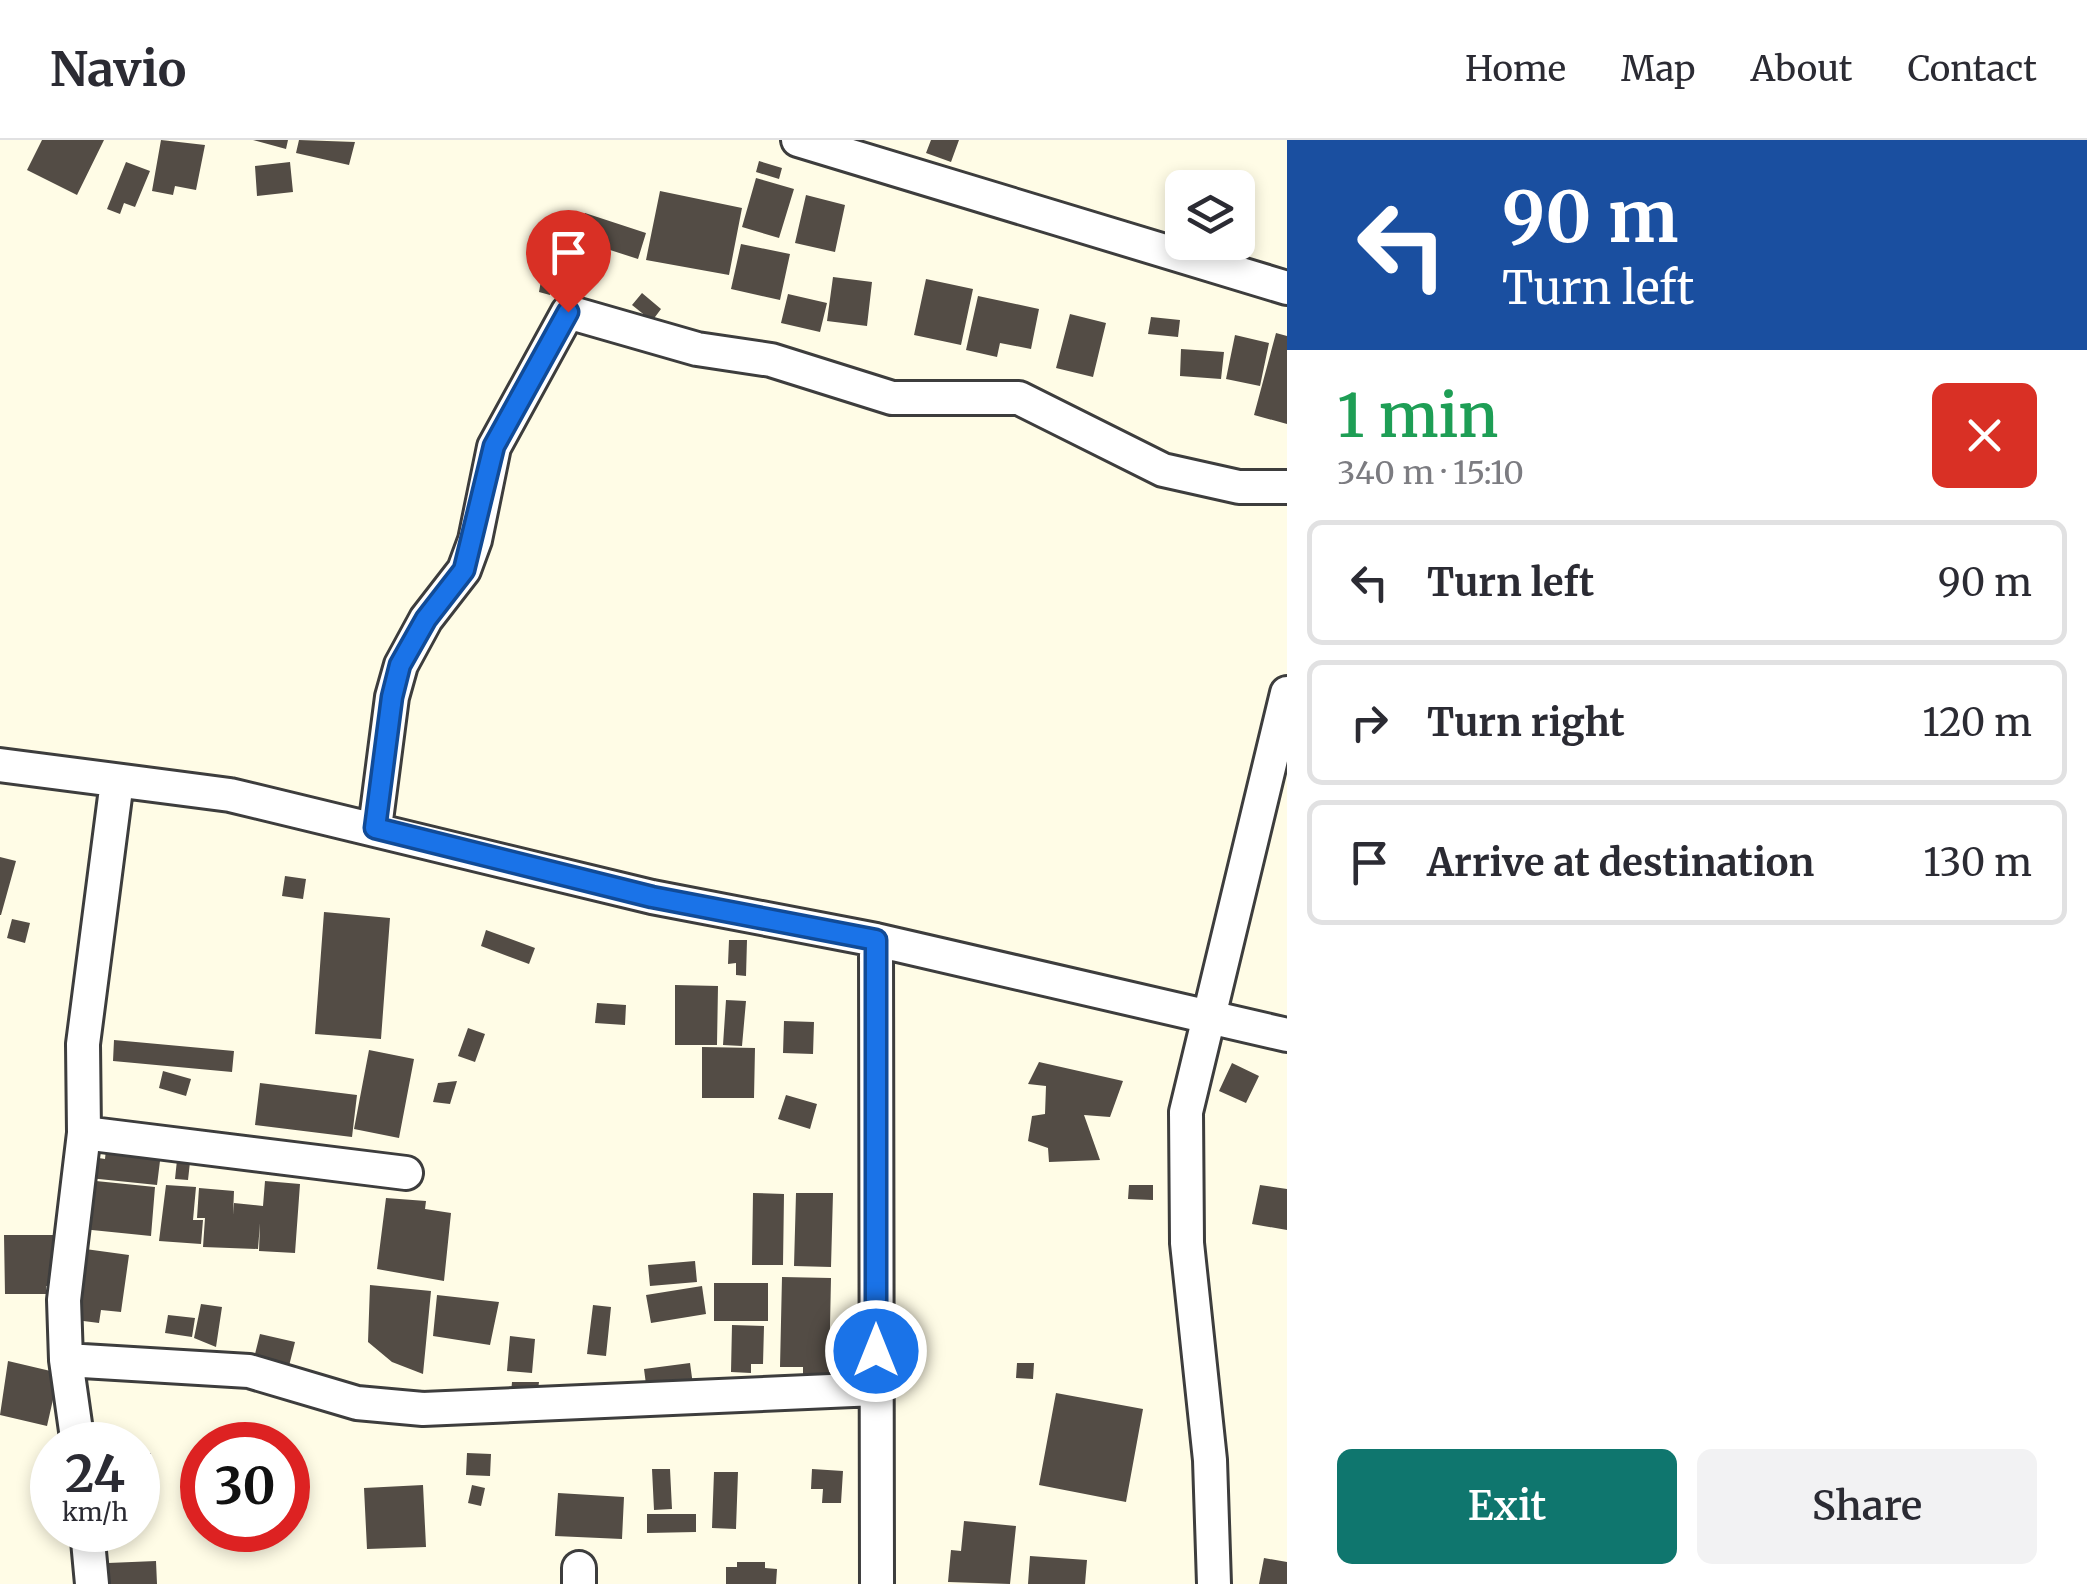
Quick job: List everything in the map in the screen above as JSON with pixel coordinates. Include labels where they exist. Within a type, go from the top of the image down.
[{"type":"street","points":[[798,140],[1287,288]]},
{"type":"street","points":[[375,828],[392,697],[400,665],[426,619],[464,570],[494,446],[568,312],[696,349],[771,360],[892,398],[1019,398],[1163,470],[1239,487],[1287,486]]},
{"type":"street","points":[[1214,1584],[1210,1460],[1186,1192],[1186,1112],[1287,693]]},
{"type":"street","points":[[0,765],[230,795],[652,897],[876,940],[1287,1034]]},
{"type":"street","points":[[75,1422],[66,1360],[64,1300],[84,1133],[83,1044],[117,781]]},
{"type":"street","points":[[876,940],[877,1584]]},
{"type":"street","points":[[84,1133],[406,1172]]},
{"type":"street","points":[[66,1360],[249,1371],[357,1403],[423,1408],[876,1389]]},
{"type":"street","points":[[90,1552],[92,1584]]},
{"type":"building","points":[[42,140],[104,140],[77,195],[27,170]]},
{"type":"building","points":[[161,140],[205,145],[196,190],[175,186],[173,195],[152,191]]},
{"type":"building","points":[[253,140],[288,140],[286,149]]},
{"type":"building","points":[[299,140],[355,142],[349,165],[296,153]]},
{"type":"building","points":[[931,140],[959,140],[951,162],[926,153]]},
{"type":"building","points":[[759,161],[782,168],[779,179],[756,172]]},
{"type":"building","points":[[126,162],[150,171],[135,207],[124,203],[120,214],[107,209]]},
{"type":"building","points":[[290,162],[293,192],[257,196],[255,166]]},
{"type":"building","points":[[756,178],[794,189],[779,238],[742,227]]},
{"type":"building","points":[[660,191],[742,208],[729,275],[646,260]]},
{"type":"building","points":[[806,195],[845,205],[835,252],[795,243]]},
{"type":"building","points":[[585,213],[646,233],[638,259],[576,239]]},
{"type":"building","points":[[741,244],[790,254],[780,300],[731,289]]},
{"type":"building","points":[[542,275],[553,277],[550,295],[539,292]]},
{"type":"building","points":[[833,277],[872,282],[867,326],[827,321]]},
{"type":"building","points":[[926,279],[973,289],[961,345],[914,335]]},
{"type":"building","points":[[642,293],[661,309],[652,321],[632,305]]},
{"type":"building","points":[[788,294],[827,303],[820,332],[781,323]]},
{"type":"building","points":[[978,296],[1039,309],[1031,349],[1000,343],[997,357],[966,350]]},
{"type":"building","points":[[1070,314],[1106,323],[1093,377],[1056,368]]},
{"type":"building","points":[[1151,317],[1180,320],[1178,337],[1148,334]]},
{"type":"building","points":[[1276,333],[1287,336],[1287,424],[1254,415]]},
{"type":"building","points":[[1235,335],[1269,343],[1260,386],[1226,379]]},
{"type":"building","points":[[1181,349],[1224,352],[1221,379],[1180,376]]},
{"type":"building","points":[[0,857],[16,861],[1,915],[0,915]]},
{"type":"building","points":[[285,876],[306,879],[303,899],[282,896]]},
{"type":"building","points":[[324,912],[390,918],[381,1039],[315,1034]]},
{"type":"building","points":[[12,919],[30,923],[25,943],[7,938]]},
{"type":"building","points":[[486,930],[535,948],[529,964],[481,946]]},
{"type":"building","points":[[729,940],[747,940],[746,976],[736,975],[736,963],[728,964]]},
{"type":"building","points":[[675,985],[718,986],[717,1045],[675,1045]]},
{"type":"building","points":[[726,1000],[746,1001],[742,1046],[723,1045]]},
{"type":"building","points":[[597,1003],[626,1005],[625,1025],[595,1023]]},
{"type":"building","points":[[784,1021],[814,1022],[813,1054],[783,1053]]},
{"type":"building","points":[[468,1028],[485,1034],[475,1062],[458,1056]]},
{"type":"building","points":[[114,1040],[234,1051],[232,1072],[113,1061]]},
{"type":"building","points":[[702,1047],[755,1048],[754,1098],[702,1098]]},
{"type":"building","points":[[369,1050],[414,1059],[399,1138],[354,1129]]},
{"type":"building","points":[[1039,1062],[1123,1081],[1110,1117],[1084,1115],[1100,1160],[1049,1162],[1048,1148],[1028,1141],[1032,1116],[1045,1114],[1046,1086],[1028,1084]]},
{"type":"building","points":[[1232,1063],[1259,1076],[1246,1103],[1219,1091]]},
{"type":"building","points":[[163,1071],[191,1079],[186,1096],[159,1088]]},
{"type":"building","points":[[457,1081],[450,1104],[433,1102],[438,1083]]},
{"type":"building","points":[[260,1083],[357,1095],[352,1137],[255,1125]]},
{"type":"building","points":[[786,1095],[817,1104],[810,1129],[778,1119]]},
{"type":"building","points":[[107,1140],[162,1145],[157,1185],[89,1178],[92,1157],[105,1159]]},
{"type":"building","points":[[177,1160],[190,1162],[188,1180],[175,1179]]},
{"type":"building","points":[[86,1180],[155,1187],[151,1236],[82,1229]]},
{"type":"building","points":[[265,1181],[300,1184],[295,1253],[259,1251],[260,1223],[258,1249],[203,1247],[205,1218],[197,1218],[199,1188],[234,1191],[233,1215],[234,1203],[263,1206]]},
{"type":"building","points":[[166,1185],[196,1187],[193,1220],[203,1220],[201,1244],[159,1241]]},
{"type":"building","points":[[1129,1185],[1153,1185],[1153,1200],[1128,1199]]},
{"type":"building","points":[[1260,1185],[1287,1189],[1287,1230],[1252,1224]]},
{"type":"building","points":[[753,1193],[784,1194],[783,1265],[752,1265]]},
{"type":"building","points":[[796,1193],[833,1193],[831,1267],[794,1266]]},
{"type":"building","points":[[386,1198],[426,1201],[425,1209],[451,1213],[444,1281],[377,1269]]},
{"type":"building","points":[[4,1235],[59,1235],[59,1286],[46,1286],[46,1294],[5,1294]]},
{"type":"building","points":[[78,1248],[129,1255],[121,1312],[101,1310],[99,1323],[68,1319]]},
{"type":"building","points":[[695,1261],[697,1282],[650,1286],[648,1265]]},
{"type":"building","points":[[782,1277],[831,1278],[829,1375],[803,1374],[803,1367],[780,1367]]},
{"type":"building","points":[[714,1283],[768,1283],[768,1321],[714,1321]]},
{"type":"building","points":[[370,1285],[431,1291],[423,1374],[392,1362],[368,1342]]},
{"type":"building","points":[[702,1286],[706,1314],[651,1323],[646,1295]]},
{"type":"building","points":[[437,1295],[499,1302],[490,1345],[433,1336]]},
{"type":"building","points":[[201,1304],[222,1307],[216,1347],[194,1338]]},
{"type":"building","points":[[593,1305],[611,1307],[606,1356],[587,1354]]},
{"type":"building","points":[[168,1315],[195,1318],[192,1337],[165,1333]]},
{"type":"building","points":[[732,1325],[764,1326],[763,1364],[751,1364],[751,1373],[731,1372]]},
{"type":"building","points":[[260,1334],[295,1342],[289,1366],[254,1358]]},
{"type":"building","points":[[510,1336],[535,1339],[532,1373],[507,1371]]},
{"type":"building","points":[[8,1361],[59,1373],[48,1422],[0,1415]]},
{"type":"building","points":[[690,1363],[693,1385],[647,1392],[644,1369]]},
{"type":"building","points":[[1017,1363],[1034,1363],[1033,1379],[1016,1378]]},
{"type":"building","points":[[512,1382],[539,1382],[537,1397],[511,1393]]},
{"type":"building","points":[[1056,1393],[1143,1409],[1126,1502],[1039,1485]]},
{"type":"building","points":[[467,1453],[491,1454],[490,1476],[466,1475]]},
{"type":"building","points":[[652,1469],[670,1469],[672,1509],[654,1510]]},
{"type":"building","points":[[812,1469],[843,1471],[841,1503],[822,1503],[823,1489],[811,1489]]},
{"type":"building","points":[[714,1472],[738,1472],[736,1529],[712,1528]]},
{"type":"building","points":[[423,1485],[426,1547],[367,1549],[364,1488]]},
{"type":"building","points":[[472,1485],[485,1488],[481,1506],[468,1503]]},
{"type":"building","points":[[558,1493],[624,1497],[622,1539],[555,1536]]},
{"type":"building","points":[[647,1514],[696,1514],[696,1532],[647,1533]]},
{"type":"building","points":[[964,1521],[1016,1526],[1010,1584],[948,1582],[951,1550],[961,1551]]},
{"type":"building","points":[[1030,1556],[1087,1560],[1085,1584],[1028,1584]]},
{"type":"building","points":[[1264,1558],[1287,1562],[1287,1584],[1259,1584]]},
{"type":"building","points":[[156,1561],[157,1584],[108,1584],[108,1563]]},
{"type":"building","points":[[737,1562],[765,1562],[765,1568],[777,1569],[776,1584],[726,1584],[726,1567],[737,1567]]},
{"type":"route","points":[[568,312],[494,446],[464,570],[426,619],[400,665],[381,768],[375,828],[652,897],[876,940],[876,1351]]}]
